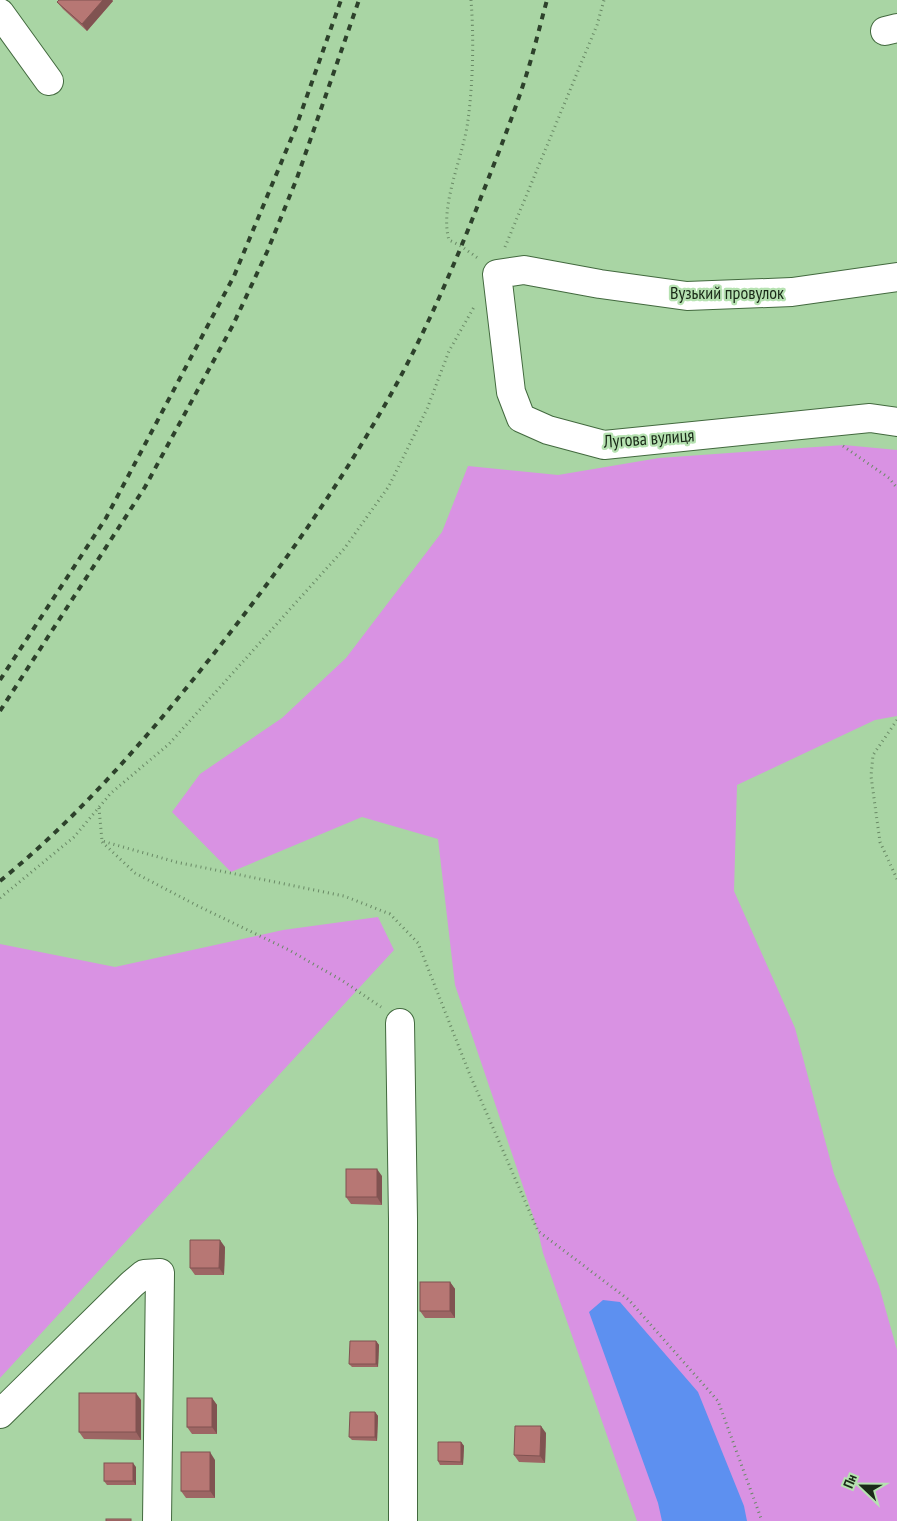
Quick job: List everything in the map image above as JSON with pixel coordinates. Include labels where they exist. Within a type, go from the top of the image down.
[{"type":"street","points":[[0,13],[49,81]]},
{"type":"street","name":"Вузький провулок","points":[[500,263],[524,270],[600,284],[687,296],[792,292],[897,277]]},
{"type":"street","name":"Лугова вулиця","points":[[500,263],[511,392],[521,418],[548,430],[604,445],[870,418],[897,422]]},
{"type":"street","points":[[400,1023],[403,1219],[403,1521]]},
{"type":"street","points":[[0,1414],[132,1284],[144,1274],[160,1273],[157,1521]]},
{"type":"path","points":[[471,0],[472,59],[468,120],[452,191],[446,232],[449,240],[500,263]]},
{"type":"path","points":[[0,898],[74,837],[111,792],[169,744],[233,675],[287,611],[344,549],[388,486],[427,409],[449,351],[500,263],[597,25],[604,0]]},
{"type":"path","points":[[813,423],[827,436],[889,478],[897,488]]},
{"type":"path","points":[[897,720],[873,755],[871,776],[880,842],[897,879]]},
{"type":"path","points":[[99,808],[102,841],[135,873],[198,906],[290,950],[370,998],[400,1023]]},
{"type":"path","points":[[102,841],[176,862],[344,896],[390,914],[418,943],[470,1075],[538,1231],[629,1300],[718,1401],[762,1521]]},
{"type":"shaded area","points":[[844,445],[897,450],[897,716],[875,720],[737,785],[734,891],[795,1028],[834,1174],[879,1286],[897,1350],[897,1521],[637,1521],[543,1253],[538,1231],[455,985],[438,839],[362,817],[231,872],[172,812],[200,774],[282,718],[346,658],[442,532],[468,466],[558,475],[659,458]]},
{"type":"shaded area","points":[[378,917],[394,950],[0,1378],[0,944],[115,967],[283,930]]},
{"type":"water","points":[[603,1300],[620,1302],[698,1392],[744,1506],[747,1521],[662,1521],[658,1503],[589,1312]]},
{"type":"building","points":[[59,0],[103,0],[82,24],[57,2]]},
{"type":"building","points":[[346,1169],[377,1169],[377,1197],[346,1197]]},
{"type":"building","points":[[190,1240],[220,1240],[219,1268],[190,1268]]},
{"type":"building","points":[[420,1282],[450,1282],[450,1311],[420,1311]]},
{"type":"building","points":[[350,1341],[376,1341],[376,1364],[349,1364]]},
{"type":"building","points":[[79,1393],[136,1393],[136,1432],[79,1432]]},
{"type":"building","points":[[187,1398],[212,1398],[212,1427],[187,1427]]},
{"type":"building","points":[[350,1412],[375,1412],[375,1437],[349,1437]]},
{"type":"building","points":[[515,1426],[541,1426],[540,1456],[514,1455]]},
{"type":"building","points":[[438,1442],[461,1442],[461,1462],[438,1461]]},
{"type":"building","points":[[181,1452],[210,1452],[210,1491],[181,1491]]},
{"type":"building","points":[[104,1463],[133,1463],[133,1481],[104,1481]]},
{"type":"building","points":[[106,1519],[131,1519],[131,1521],[106,1521]]},
{"type":"railway","points":[[0,680],[106,518],[234,276],[296,127],[341,0]]},
{"type":"railway","points":[[0,711],[145,487],[233,325],[267,252],[297,178],[359,0]]},
{"type":"railway","points":[[0,881],[28,858],[80,808],[177,699],[270,580],[336,486],[404,370],[452,267],[514,111],[529,67],[547,0]]}]
